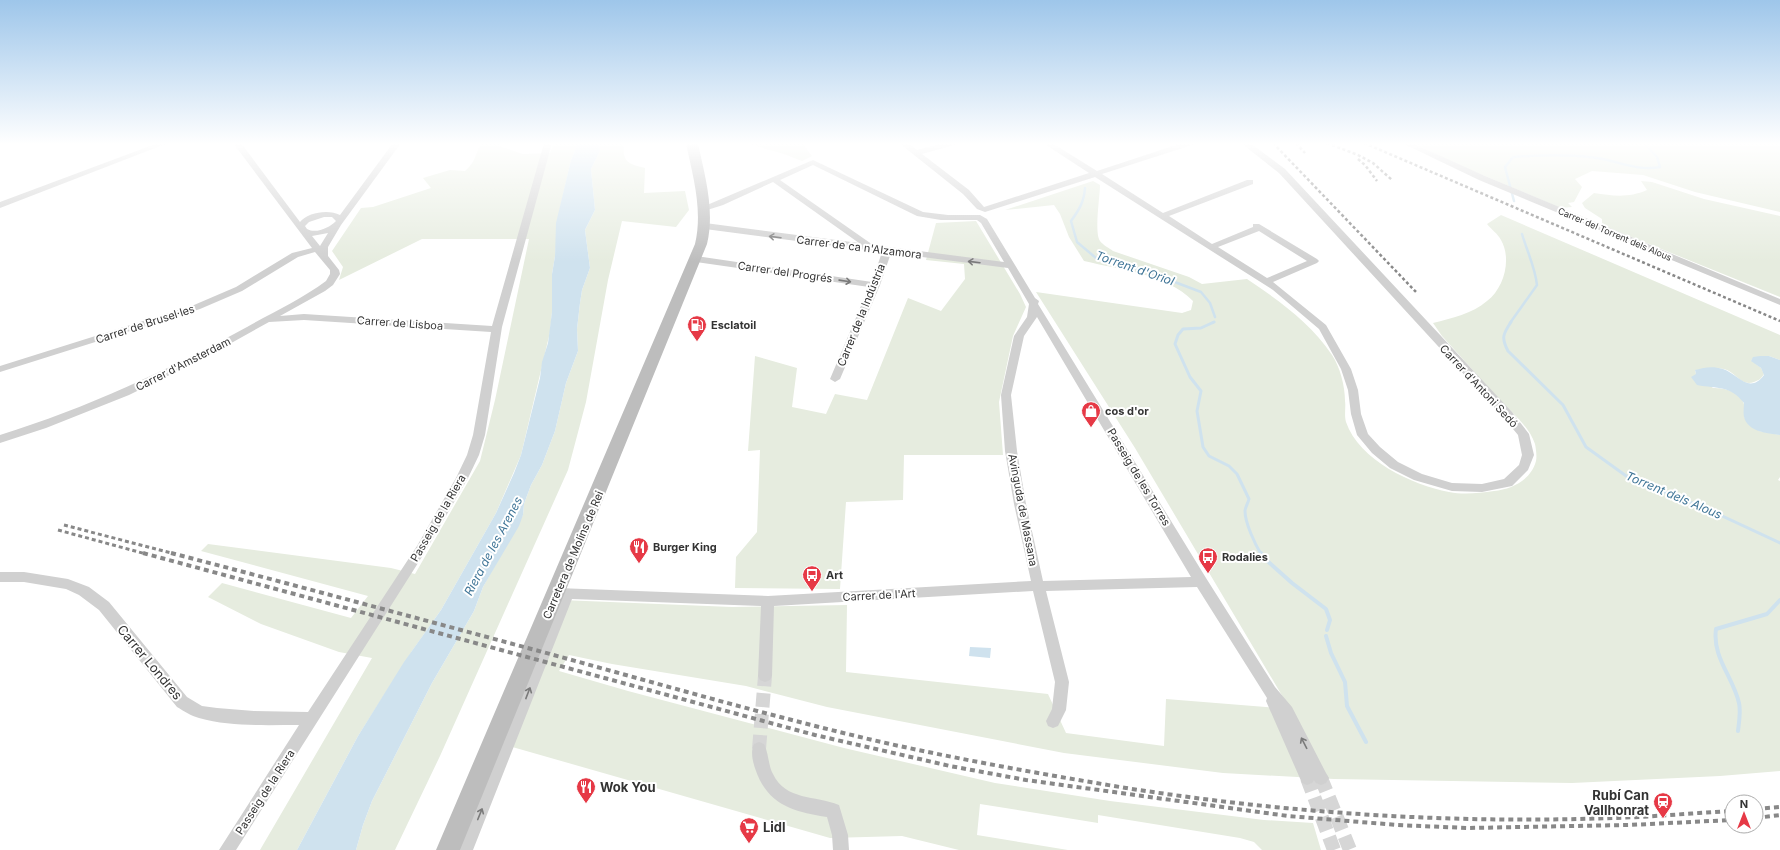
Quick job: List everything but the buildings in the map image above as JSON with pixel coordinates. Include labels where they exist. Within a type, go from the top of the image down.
[{"type":"main road","name":"Carretera de Molins de Rei","points":[[448,850],[562,593],[696,259],[703,238],[705,226],[704,208],[699,183]]},
{"type":"street","points":[[0,205],[59,183]]},
{"type":"street","name":"Carrer d'Amsterdam","points":[[0,439],[120,396],[151,382],[252,328],[330,283],[335,274],[334,270],[285,210],[265,183]]},
{"type":"street","points":[[323,258],[324,247],[369,183]]},
{"type":"street","name":"Passeig de la Riera","points":[[227,850],[422,549],[473,455],[479,435],[497,329],[537,183]]},
{"type":"street","points":[[704,208],[765,183]]},
{"type":"street","points":[[779,183],[873,249]]},
{"type":"street","points":[[856,183],[920,214],[934,218],[977,213],[999,208],[1001,205],[1070,183]]},
{"type":"street","name":"Passeig de les Torres","points":[[954,183],[966,192],[977,213],[1034,301],[1201,582],[1270,691],[1314,778]]},
{"type":"street","name":"Carrer d'Antoni Sedó","points":[[1110,183],[1276,288],[1323,327],[1346,368],[1353,390],[1356,414],[1363,435],[1376,450],[1394,465],[1418,477],[1452,487],[1482,488],[1508,483],[1524,467],[1528,455],[1523,434],[1293,183]]},
{"type":"street","points":[[1162,216],[1248,183]]},
{"type":"street","name":"Carrer del Torrent dels Alous","points":[[1494,183],[1780,302]]},
{"type":"street","name":"Carrer de Brusel·les","points":[[283,262],[298,249],[304,233],[301,226],[306,220],[345,207],[358,198]]},
{"type":"street","points":[[285,210],[300,213],[338,216],[340,222]]},
{"type":"street","points":[[304,233],[312,234],[324,232],[340,222]]},
{"type":"street","name":"Carrer de ca n'Alzamora","points":[[705,226],[887,251],[1012,266]]},
{"type":"street","points":[[1211,247],[1258,227],[1314,261],[1266,282]]},
{"type":"street","name":"Carrer de Brusel·les","points":[[0,369],[197,307],[238,289],[302,252],[316,249]]},
{"type":"street","name":"Carrer de la Indústria","points":[[835,379],[875,285],[887,251]]},
{"type":"street","name":"Carrer del Progrés","points":[[696,259],[875,285]]},
{"type":"street","points":[[304,318],[299,315],[299,310],[302,304],[311,295]]},
{"type":"street","name":"Avinguda de Massana","points":[[1034,301],[1032,317],[1019,336],[1006,395],[1011,451],[1038,586],[1062,682],[1059,710],[1053,721]]},
{"type":"street","name":"Carrer de Lisboa","points":[[252,328],[273,320],[304,318],[497,329]]},
{"type":"street","name":"Carrer Londres","points":[[0,577],[24,577],[68,584],[84,591],[104,606],[182,702],[199,712],[254,718],[312,718]]},
{"type":"street","name":"Carrer de l'Art","points":[[562,593],[768,601],[1038,586],[1201,582]]},
{"type":"street","name":"Carretera de Molins de Rei","points":[[465,850],[562,593]]},
{"type":"street","points":[[765,676],[768,601]]},
{"type":"street","points":[[759,749],[762,771],[775,792],[783,798],[808,807],[832,810],[840,835],[841,850]]},
{"type":"shaded area","points":[[427,183],[566,183],[559,213],[552,274],[552,312],[550,332],[521,455],[496,513],[441,610],[412,651],[358,736],[297,850],[260,850],[372,658],[339,652],[261,624],[208,597],[222,583],[351,618],[368,596],[201,551],[208,544],[391,568],[415,574],[480,461],[495,400],[529,239],[422,239],[339,280],[343,267],[332,251],[361,208],[373,207],[431,188]]},
{"type":"shaded area","points":[[592,183],[644,183],[644,193],[685,191],[689,210],[676,227],[622,221],[608,280],[586,402],[568,470],[440,756],[395,850],[356,850],[372,801],[432,683],[474,611],[483,587],[523,515],[524,504],[531,485],[542,465],[555,431],[566,383],[578,351],[577,329],[580,303],[582,290],[590,268],[585,230],[595,210]]},
{"type":"shaded area","points":[[1088,183],[1096,183],[1100,185],[1097,230],[1098,237],[1103,244],[1113,251],[1189,277],[1202,284],[1247,279],[1270,295],[1304,322],[1332,355],[1340,371],[1343,383],[1346,422],[1353,436],[1362,448],[1388,469],[1434,489],[1449,492],[1472,493],[1494,491],[1514,486],[1530,473],[1536,461],[1535,444],[1529,431],[1442,336],[1433,323],[1462,315],[1475,309],[1487,301],[1498,289],[1504,273],[1506,256],[1500,238],[1487,224],[1501,215],[1780,335],[1780,360],[1769,356],[1751,360],[1761,368],[1764,374],[1756,381],[1749,383],[1742,381],[1732,373],[1720,368],[1695,370],[1696,374],[1713,388],[1731,391],[1739,396],[1744,404],[1744,417],[1759,431],[1780,435],[1780,477],[1778,480],[1780,481],[1780,771],[1720,776],[1572,783],[1334,779],[1223,773],[1064,753],[827,707],[746,686],[612,664],[569,655],[559,671],[628,691],[844,748],[995,783],[1110,801],[1264,820],[1313,823],[1321,850],[1262,850],[1254,842],[1240,838],[1098,815],[1098,823],[980,804],[977,835],[1068,850],[959,850],[902,836],[830,838],[502,744],[561,600],[732,607],[847,605],[846,672],[1048,694],[1066,733],[1164,746],[1166,699],[1290,709],[1135,448],[1036,292],[1182,313],[1191,310],[1193,301],[1182,292],[1156,278],[1084,261],[1069,237],[1060,214],[1054,205],[1005,210]]},
{"type":"shaded area","points":[[1501,183],[1578,183],[1582,187],[1574,202],[1568,203],[1572,207],[1561,208]]},
{"type":"shaded area","points":[[1642,183],[1654,183],[1704,199],[1780,216],[1780,297],[1602,225],[1602,219],[1585,208],[1582,203],[1594,193],[1621,196],[1640,193],[1647,190]]},
{"type":"shaded area","points":[[1666,183],[1780,183],[1780,212],[1695,192]]},
{"type":"shaded area","points":[[976,221],[1020,294],[1026,307],[1013,336],[999,402],[1003,455],[904,455],[903,500],[846,502],[840,589],[735,588],[736,557],[757,532],[760,450],[748,451],[755,356],[797,368],[792,407],[826,414],[835,394],[867,400],[908,298],[941,311],[965,279],[964,264],[926,260],[936,223]]},
{"type":"water","name":"Riera de les Arenes","points":[[566,183],[592,183],[595,210],[585,230],[590,268],[582,290],[580,303],[577,329],[578,351],[566,383],[555,431],[542,465],[531,485],[524,504],[523,515],[519,526],[483,587],[474,611],[432,683],[372,801],[356,850],[297,850],[358,736],[404,662],[441,610],[496,513],[514,473],[521,455],[540,378],[542,362],[548,343],[552,312],[552,274],[555,256],[556,223]]},
{"type":"water","points":[[1769,356],[1780,360],[1780,435],[1759,431],[1749,426],[1744,417],[1744,403],[1734,393],[1729,390],[1697,385],[1691,377],[1696,374],[1695,370],[1716,367],[1723,369],[1748,383],[1753,383],[1759,381],[1764,375],[1761,368],[1751,361],[1753,357]]},
{"type":"water","points":[[970,647],[991,648],[990,658],[969,656]]},
{"type":"waterway","name":"Torrent dels Alous","points":[[1509,183],[1514,201]]},
{"type":"waterway","name":"Torrent d'Oriol","points":[[1085,188],[1081,206],[1071,221],[1077,242],[1096,258],[1143,270],[1201,292],[1210,303],[1215,317]]},
{"type":"waterway","name":"Torrent dels Alous","points":[[1510,323],[1537,285],[1533,265],[1522,234]]},
{"type":"waterway","name":"Torrent d'Oriol","points":[[1212,323],[1214,322],[1201,328],[1183,329],[1178,335],[1175,344],[1190,377],[1201,391],[1197,411],[1203,447],[1209,456],[1229,466],[1237,474],[1249,499],[1245,508],[1245,516],[1248,527],[1261,554]]},
{"type":"waterway","name":"Torrent dels Alous","points":[[1511,322],[1504,336],[1504,343],[1508,351],[1563,405],[1586,447],[1629,478],[1707,509],[1780,543]]},
{"type":"waterway","name":"Torrent d'Oriol","points":[[1261,553],[1264,558],[1292,583],[1326,609],[1330,620],[1327,630]]},
{"type":"waterway","name":"Torrent dels Alous","points":[[1738,731],[1740,706],[1717,649],[1716,629],[1767,614],[1780,600]]},
{"type":"waterway","name":"Torrent d'Oriol","points":[[1326,636],[1331,653],[1345,682],[1347,706],[1366,742]]},
{"type":"tunnel","points":[[759,749],[765,676]]},
{"type":"tunnel","points":[[1307,778],[1334,850]]},
{"type":"tunnel","points":[[1321,778],[1350,850]]},
{"type":"railway","points":[[1311,183],[1416,292]]},
{"type":"railway","points":[[1457,183],[1780,321]]},
{"type":"railway","points":[[64,525],[175,554]]},
{"type":"railway","points":[[58,530],[146,554]]},
{"type":"railway","points":[[143,553],[815,735],[950,766],[1026,780],[1288,816],[1397,825],[1468,828],[1629,825],[1724,820]]},
{"type":"railway","points":[[171,553],[314,590],[847,734],[978,762],[1126,788],[1186,797],[1307,810],[1429,818],[1551,819],[1627,817],[1724,811]]},
{"type":"railway","points":[[1764,808],[1780,807]]},
{"type":"railway","points":[[1764,817],[1780,815]]},
{"type":"place","name":"Esclatoil","points":[[697,342]]},
{"type":"place","name":"cos d'or","points":[[1091,428]]},
{"type":"place","name":"Burger King","points":[[639,564]]},
{"type":"place","name":"Rodalies","points":[[1208,574]]},
{"type":"place","name":"Art","points":[[812,592]]},
{"type":"place","name":"Wok You","points":[[586,804]]},
{"type":"place","name":"Rubí Can Vallhonrat","points":[[1663,819]]},
{"type":"place","name":"Lidl","points":[[749,844]]}]
